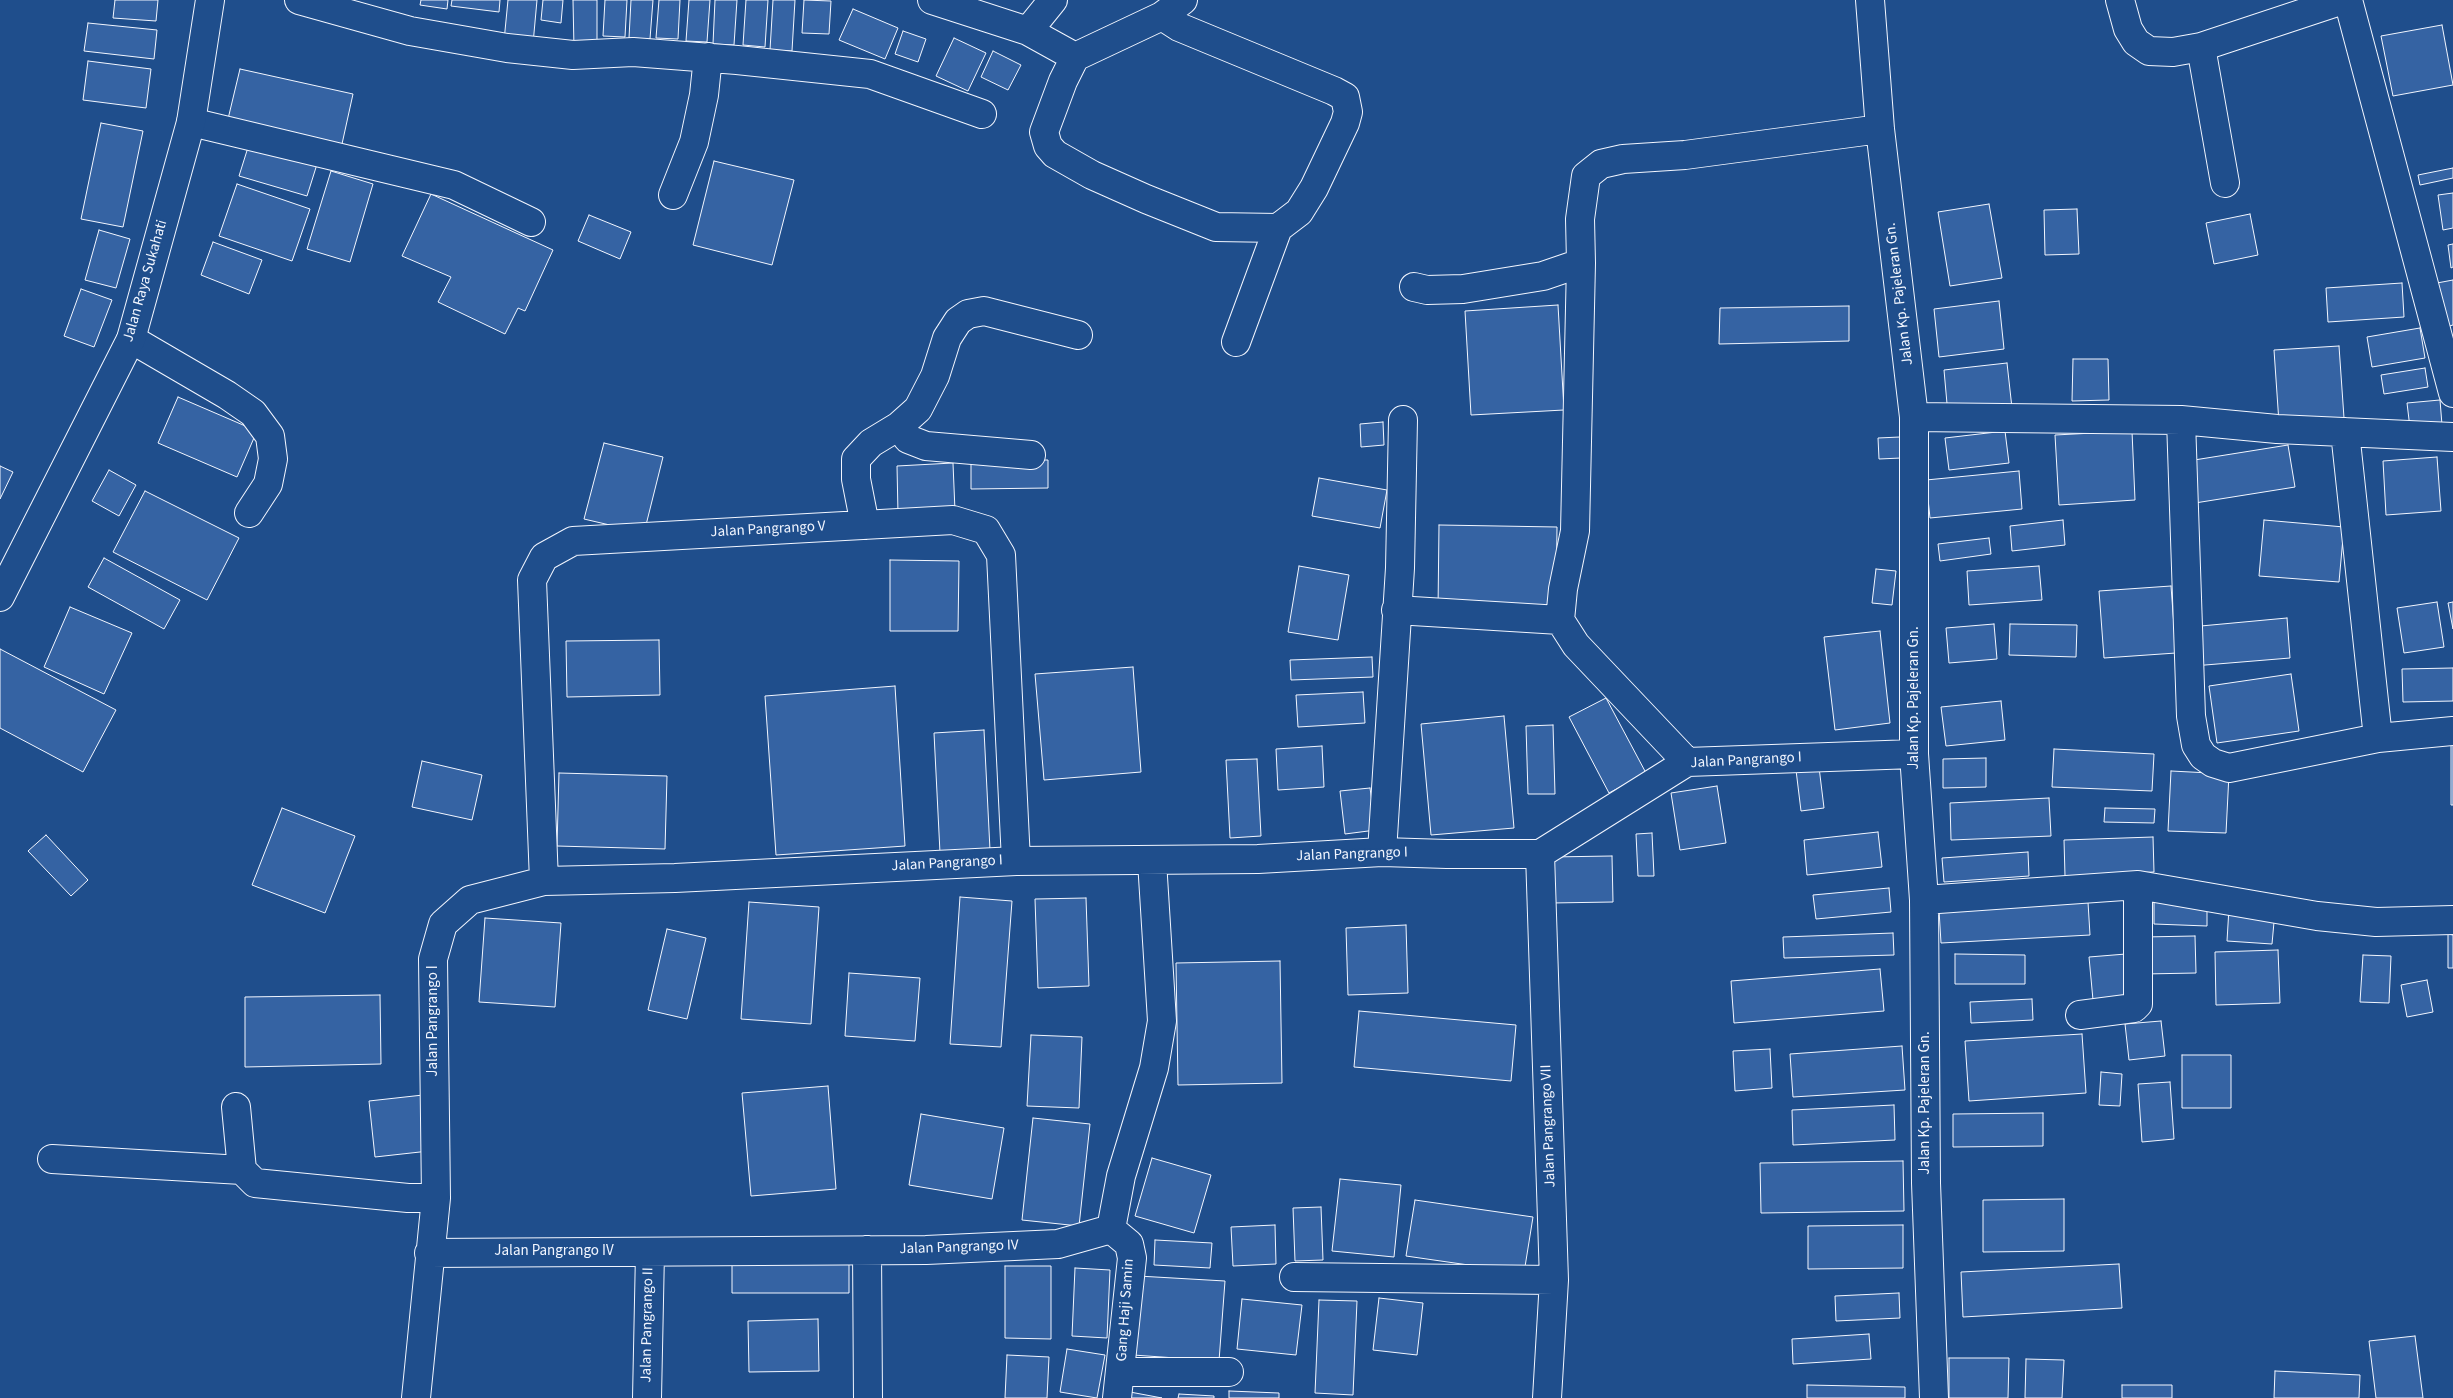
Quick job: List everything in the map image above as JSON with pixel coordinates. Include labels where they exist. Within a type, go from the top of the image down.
[{"type":"street","name":"Jalan Raya Sukahati","points":[[0,597],[131,339],[191,122],[210,0]]},
{"type":"street","points":[[299,0],[410,31],[507,48],[573,55],[634,52],[708,57],[870,74],[982,114]]},
{"type":"street","points":[[932,0],[1028,31],[1075,57]]},
{"type":"street","points":[[1028,31],[1053,0]]},
{"type":"street","name":"Jalan Kp. Pajeleran Gn.","points":[[1870,0],[1880,129],[1914,417],[1914,754],[1924,900],[1926,1183],[1934,1398]]},
{"type":"street","points":[[2120,0],[2128,29],[2136,42],[2149,51],[2173,52],[2202,47],[2342,0]]},
{"type":"street","points":[[2348,0],[2453,393]]},
{"type":"street","points":[[1236,342],[1278,228],[1299,212],[1314,188],[1345,123],[1348,112],[1345,97],[1334,90],[1179,27],[1172,8],[1075,57],[1062,82],[1044,132],[1048,146],[1055,154],[1092,175],[1216,227],[1278,228]]},
{"type":"street","points":[[2202,47],[2225,182]]},
{"type":"street","points":[[673,195],[694,142],[704,95],[708,57]]},
{"type":"street","points":[[191,122],[454,185],[532,222]]},
{"type":"street","points":[[1687,762],[1576,645],[1560,620],[1563,589],[1574,531],[1581,263],[1580,219],[1586,176],[1601,164],[1623,159],[1685,155],[1880,129]]},
{"type":"street","points":[[1414,288],[1427,290],[1463,289],[1543,276],[1581,263]]},
{"type":"street","points":[[865,525],[856,479],[856,459],[871,443],[899,426],[918,410],[935,376],[947,338],[958,321],[968,314],[984,311],[1078,335]]},
{"type":"street","points":[[131,339],[227,395],[253,413],[270,436],[273,459],[268,484],[249,513]]},
{"type":"street","points":[[1914,417],[2181,420],[2277,429],[2453,437]]},
{"type":"street","points":[[1382,852],[1400,568],[1403,420]]},
{"type":"street","points":[[2181,420],[2191,716],[2196,745],[2203,756],[2213,763],[2229,768],[2378,738],[2453,731]]},
{"type":"street","points":[[899,426],[908,439],[926,446],[1031,455]]},
{"type":"street","points":[[2345,432],[2378,738]]},
{"type":"street","name":"Jalan Pangrango V","points":[[544,881],[532,580],[544,557],[573,541],[953,520],[986,530],[1001,555],[1016,861]]},
{"type":"street","points":[[1396,610],[1560,620]]},
{"type":"street","name":"Jalan Pangrango I","points":[[416,1398],[436,1198],[434,959],[443,924],[470,900],[544,881],[675,878],[1016,861],[1152,861],[1382,852],[1540,854],[1687,762],[1914,754]]},
{"type":"street","name":"Jalan Pangrango VII","points":[[1540,854],[1554,1280],[1547,1398]]},
{"type":"street","points":[[1111,1229],[1121,1176],[1154,1068],[1162,1021],[1152,861]]},
{"type":"street","points":[[1924,900],[2138,885],[2317,916],[2376,922],[2453,920]]},
{"type":"street","points":[[2080,1015],[2137,1007],[2138,885]]},
{"type":"street","points":[[236,1107],[242,1170],[255,1183],[408,1198],[436,1198]]},
{"type":"street","points":[[52,1159],[242,1170]]},
{"type":"street","name":"Jalan Pangrango IV","points":[[429,1253],[866,1250],[1058,1244],[1111,1229]]},
{"type":"street","name":"Gang Haji Samin","points":[[1111,1229],[1129,1244],[1132,1258],[1119,1385]]},
{"type":"street","points":[[866,1250],[868,1398]]},
{"type":"street","name":"Jalan Pangrango II","points":[[647,1398],[650,1252]]},
{"type":"street","points":[[1294,1277],[1554,1280]]},
{"type":"street","points":[[1119,1385],[1229,1372]]},
{"type":"building","points":[[115,0],[158,0],[156,21],[113,18]]},
{"type":"building","points":[[421,0],[448,0],[447,9],[420,5]]},
{"type":"building","points":[[452,0],[500,0],[499,12],[451,6]]},
{"type":"building","points":[[508,0],[537,0],[533,44],[504,41]]},
{"type":"building","points":[[543,0],[563,0],[561,23],[541,20]]},
{"type":"building","points":[[573,0],[597,0],[597,48],[574,49]]},
{"type":"building","points":[[605,0],[627,0],[625,37],[603,36]]},
{"type":"building","points":[[631,0],[653,0],[650,39],[629,38]]},
{"type":"building","points":[[659,0],[680,0],[678,39],[656,38]]},
{"type":"building","points":[[689,0],[710,0],[707,42],[686,41]]},
{"type":"building","points":[[715,0],[737,0],[734,45],[713,44]]},
{"type":"building","points":[[746,0],[768,0],[765,47],[743,45]]},
{"type":"building","points":[[773,0],[795,0],[792,51],[770,50]]},
{"type":"building","points":[[804,0],[831,1],[829,34],[802,33]]},
{"type":"building","points":[[853,9],[898,28],[885,59],[839,40]]},
{"type":"building","points":[[88,23],[157,30],[154,59],[84,51]]},
{"type":"building","points":[[2442,25],[2453,85],[2393,96],[2381,36]]},
{"type":"building","points":[[903,31],[926,39],[918,62],[895,54]]},
{"type":"building","points":[[954,38],[986,53],[968,91],[936,76]]},
{"type":"building","points":[[993,51],[1021,65],[1008,90],[981,77]]},
{"type":"building","points":[[88,61],[151,69],[146,108],[83,100]]},
{"type":"building","points":[[240,69],[353,94],[342,144],[228,119]]},
{"type":"building","points":[[101,123],[143,131],[123,227],[81,219]]},
{"type":"building","points":[[250,141],[318,161],[307,196],[239,176]]},
{"type":"building","points":[[714,161],[794,180],[772,265],[693,245]]},
{"type":"building","points":[[2453,168],[2453,178],[2420,185],[2418,175]]},
{"type":"building","points":[[331,171],[373,184],[350,262],[307,249]]},
{"type":"building","points":[[237,184],[310,209],[292,261],[219,236]]},
{"type":"building","points":[[2453,193],[2453,228],[2443,230],[2438,195]]},
{"type":"building","points":[[431,194],[553,250],[525,311],[518,308],[505,334],[438,302],[451,277],[402,256]]},
{"type":"building","points":[[1989,204],[2002,278],[1950,286],[1938,212]]},
{"type":"building","points":[[2077,209],[2079,254],[2045,255],[2044,210]]},
{"type":"building","points":[[2250,214],[2258,255],[2214,264],[2206,223]]},
{"type":"building","points":[[589,215],[631,232],[620,259],[578,241]]},
{"type":"building","points":[[99,230],[130,239],[116,288],[85,280]]},
{"type":"building","points":[[213,242],[262,260],[249,294],[201,275]]},
{"type":"building","points":[[2453,244],[2453,267],[2451,268],[2448,245]]},
{"type":"building","points":[[2453,280],[2453,325],[2446,327],[2437,283]]},
{"type":"building","points":[[2402,283],[2404,317],[2328,322],[2326,288]]},
{"type":"building","points":[[81,289],[112,300],[94,347],[64,336]]},
{"type":"building","points":[[1999,301],[2004,349],[1939,357],[1934,309]]},
{"type":"building","points":[[1558,305],[1564,410],[1471,415],[1465,311]]},
{"type":"building","points":[[1849,306],[1849,341],[1719,344],[1720,308]]},
{"type":"building","points":[[2420,328],[2425,358],[2372,367],[2367,337]]},
{"type":"building","points":[[2339,346],[2344,418],[2279,423],[2274,350]]},
{"type":"building","points":[[2073,359],[2108,359],[2109,400],[2072,401]]},
{"type":"building","points":[[2007,363],[2012,408],[1948,415],[1944,370]]},
{"type":"building","points":[[2425,368],[2428,387],[2384,394],[2381,375]]},
{"type":"building","points":[[178,397],[257,431],[237,477],[158,443]]},
{"type":"building","points":[[2440,400],[2442,425],[2410,428],[2407,403]]},
{"type":"building","points":[[1383,422],[1384,445],[1361,447],[1360,424]]},
{"type":"building","points":[[2005,431],[2009,463],[1949,470],[1945,438]]},
{"type":"building","points":[[2132,431],[2135,500],[2059,505],[2055,435]]},
{"type":"building","points":[[1900,437],[1901,458],[1879,459],[1878,438]]},
{"type":"building","points":[[604,443],[663,457],[644,533],[584,519]]},
{"type":"building","points":[[2288,445],[2295,487],[2195,503],[2188,461]]},
{"type":"building","points":[[2437,457],[2441,511],[2386,515],[2383,461]]},
{"type":"building","points":[[971,460],[1048,460],[1048,488],[971,489]]},
{"type":"building","points":[[953,463],[955,511],[898,514],[897,466]]},
{"type":"building","points":[[0,466],[13,472],[0,499]]},
{"type":"building","points":[[109,470],[136,485],[119,516],[92,501]]},
{"type":"building","points":[[2019,471],[2022,509],[1930,518],[1926,480]]},
{"type":"building","points":[[1319,478],[1387,490],[1380,528],[1312,516]]},
{"type":"building","points":[[145,491],[239,538],[207,600],[113,552]]},
{"type":"building","points":[[2063,520],[2065,545],[2012,551],[2010,526]]},
{"type":"building","points":[[2264,520],[2344,527],[2339,582],[2259,576]]},
{"type":"building","points":[[1439,525],[1557,527],[1556,611],[1438,610]]},
{"type":"building","points":[[1989,538],[1991,554],[1940,561],[1938,544]]},
{"type":"building","points":[[104,558],[180,600],[164,629],[88,587]]},
{"type":"building","points":[[890,560],[959,561],[958,631],[890,631]]},
{"type":"building","points":[[1299,566],[1349,575],[1338,640],[1288,632]]},
{"type":"building","points":[[2039,566],[2042,600],[1969,605],[1967,571]]},
{"type":"building","points":[[1876,569],[1896,571],[1892,605],[1872,603]]},
{"type":"building","points":[[2171,586],[2176,653],[2104,658],[2099,591]]},
{"type":"building","points":[[2437,602],[2444,647],[2404,653],[2397,608]]},
{"type":"building","points":[[2453,602],[2453,629],[2448,603]]},
{"type":"building","points":[[70,607],[132,633],[104,694],[44,667]]},
{"type":"building","points":[[2287,618],[2290,658],[2193,666],[2190,627]]},
{"type":"building","points":[[1994,624],[1997,659],[1949,663],[1946,628]]},
{"type":"building","points":[[2010,624],[2077,625],[2076,657],[2009,655]]},
{"type":"building","points":[[1880,631],[1890,723],[1835,730],[1824,637]]},
{"type":"building","points":[[659,640],[660,695],[567,697],[566,641]]},
{"type":"building","points":[[0,649],[116,710],[83,772],[0,728]]},
{"type":"building","points":[[1372,657],[1373,677],[1291,680],[1290,660]]},
{"type":"building","points":[[1133,667],[1141,772],[1044,780],[1035,674]]},
{"type":"building","points":[[2453,668],[2453,701],[2403,702],[2402,669]]},
{"type":"building","points":[[2291,674],[2299,731],[2217,743],[2209,686]]},
{"type":"building","points":[[895,686],[905,846],[776,855],[765,696]]},
{"type":"building","points":[[1363,692],[1365,723],[1298,727],[1296,695]]},
{"type":"building","points":[[1606,698],[1646,773],[1609,793],[1569,717]]},
{"type":"building","points":[[2001,701],[2005,740],[1946,746],[1941,707]]},
{"type":"building","points":[[1504,716],[1514,828],[1431,835],[1421,724]]},
{"type":"building","points":[[1553,725],[1555,794],[1528,794],[1526,726]]},
{"type":"building","points":[[984,730],[990,850],[940,853],[934,733]]},
{"type":"building","points":[[2451,738],[2453,738],[2453,805],[2451,805]]},
{"type":"building","points":[[1322,746],[1324,787],[1278,790],[1276,749]]},
{"type":"building","points":[[2054,749],[2154,754],[2152,791],[2052,787]]},
{"type":"building","points":[[1986,758],[1986,787],[1943,788],[1943,759]]},
{"type":"building","points":[[1257,759],[1261,836],[1230,838],[1226,760]]},
{"type":"building","points":[[422,761],[482,775],[472,820],[412,807]]},
{"type":"building","points":[[1819,767],[1824,808],[1801,811],[1796,770]]},
{"type":"building","points":[[2171,771],[2229,774],[2226,833],[2168,831]]},
{"type":"building","points":[[559,773],[667,776],[665,849],[557,846]]},
{"type":"building","points":[[1717,786],[1726,843],[1680,850],[1671,793]]},
{"type":"building","points":[[1370,788],[1376,830],[1345,834],[1340,791]]},
{"type":"building","points":[[2049,798],[2051,836],[1951,840],[1950,803]]},
{"type":"building","points":[[282,808],[355,836],[325,913],[252,885]]},
{"type":"building","points":[[2105,808],[2155,809],[2154,823],[2104,822]]},
{"type":"building","points":[[1878,832],[1882,867],[1807,875],[1804,840]]},
{"type":"building","points":[[1652,833],[1654,876],[1638,876],[1636,834]]},
{"type":"building","points":[[46,835],[88,880],[71,896],[28,851]]},
{"type":"building","points":[[2153,837],[2154,872],[2065,876],[2064,840]]},
{"type":"building","points":[[2028,852],[2029,876],[1944,882],[1942,858]]},
{"type":"building","points":[[1612,856],[1613,902],[1551,903],[1551,857]]},
{"type":"building","points":[[1889,888],[1891,912],[1816,919],[1813,895]]},
{"type":"building","points":[[960,897],[1012,901],[1001,1047],[950,1044]]},
{"type":"building","points":[[1086,898],[1089,986],[1038,988],[1035,899]]},
{"type":"building","points":[[2154,899],[2207,900],[2207,926],[2154,924]]},
{"type":"building","points":[[749,902],[819,907],[811,1024],[741,1019]]},
{"type":"building","points":[[2088,902],[2090,935],[1941,943],[1939,910]]},
{"type":"building","points":[[2229,908],[2275,911],[2272,944],[2227,941]]},
{"type":"building","points":[[485,918],[561,923],[555,1007],[479,1002]]},
{"type":"building","points":[[1406,925],[1408,993],[1348,995],[1346,928]]},
{"type":"building","points":[[667,929],[706,938],[687,1019],[648,1010]]},
{"type":"building","points":[[1893,933],[1894,955],[1784,958],[1783,937]]},
{"type":"building","points":[[2448,934],[2453,935],[2453,968],[2448,968]]},
{"type":"building","points":[[2195,936],[2196,973],[2144,974],[2143,937]]},
{"type":"building","points":[[2278,950],[2280,1003],[2216,1005],[2215,952]]},
{"type":"building","points":[[1955,954],[2025,955],[2025,984],[1955,984]]},
{"type":"building","points":[[2126,954],[2130,997],[2093,1000],[2089,957]]},
{"type":"building","points":[[2363,955],[2391,956],[2389,1003],[2360,1002]]},
{"type":"building","points":[[1280,961],[1282,1083],[1178,1085],[1176,963]]},
{"type":"building","points":[[1880,969],[1884,1011],[1734,1023],[1731,981]]},
{"type":"building","points":[[849,973],[920,978],[915,1041],[845,1036]]},
{"type":"building","points":[[2427,980],[2433,1012],[2407,1017],[2401,985]]},
{"type":"building","points":[[380,995],[381,1064],[245,1067],[245,997]]},
{"type":"building","points":[[2032,999],[2033,1020],[1971,1023],[1970,1002]]},
{"type":"building","points":[[1359,1011],[1516,1025],[1511,1081],[1354,1067]]},
{"type":"building","points":[[2161,1021],[2165,1056],[2129,1060],[2125,1024]]},
{"type":"building","points":[[2082,1034],[2086,1093],[1969,1101],[1965,1041]]},
{"type":"building","points":[[1031,1035],[1082,1037],[1079,1108],[1027,1106]]},
{"type":"building","points":[[1902,1046],[1905,1090],[1793,1097],[1790,1054]]},
{"type":"building","points":[[1770,1049],[1772,1088],[1735,1091],[1733,1051]]},
{"type":"building","points":[[2182,1055],[2231,1055],[2231,1108],[2182,1108]]},
{"type":"building","points":[[2101,1072],[2122,1074],[2120,1106],[2099,1105]]},
{"type":"building","points":[[2170,1082],[2174,1139],[2142,1142],[2138,1084]]},
{"type":"building","points":[[828,1086],[836,1189],[751,1196],[742,1093]]},
{"type":"building","points":[[423,1095],[429,1151],[375,1157],[369,1101]]},
{"type":"building","points":[[1894,1105],[1895,1140],[1793,1145],[1792,1110]]},
{"type":"building","points":[[2043,1113],[2043,1146],[1953,1147],[1953,1114]]},
{"type":"building","points":[[921,1114],[1004,1128],[992,1199],[909,1185]]},
{"type":"building","points":[[1033,1118],[1090,1124],[1079,1226],[1022,1220]]},
{"type":"building","points":[[1152,1158],[1211,1175],[1194,1233],[1135,1216]]},
{"type":"building","points":[[1903,1161],[1904,1211],[1761,1213],[1760,1163]]},
{"type":"building","points":[[1340,1179],[1401,1185],[1394,1257],[1332,1251]]},
{"type":"building","points":[[2064,1199],[2064,1251],[1983,1252],[1983,1200]]},
{"type":"building","points":[[1415,1200],[1533,1217],[1524,1273],[1406,1256]]},
{"type":"building","points":[[1321,1207],[1323,1260],[1295,1261],[1293,1208]]},
{"type":"building","points":[[1275,1225],[1276,1264],[1233,1266],[1231,1227]]},
{"type":"building","points":[[1903,1225],[1903,1268],[1808,1269],[1808,1226]]},
{"type":"building","points":[[1155,1240],[1212,1243],[1210,1268],[1154,1265]]},
{"type":"building","points":[[849,1254],[849,1293],[732,1293],[732,1255]]},
{"type":"building","points":[[2119,1264],[2122,1308],[1963,1317],[1961,1272]]},
{"type":"building","points":[[1005,1266],[1051,1266],[1051,1339],[1005,1338]]},
{"type":"building","points":[[1075,1268],[1110,1270],[1107,1338],[1072,1336]]},
{"type":"building","points":[[1138,1276],[1225,1281],[1219,1361],[1133,1355]]},
{"type":"building","points":[[1899,1293],[1900,1318],[1836,1321],[1835,1296]]},
{"type":"building","points":[[1379,1298],[1423,1303],[1417,1355],[1373,1350]]},
{"type":"building","points":[[1242,1299],[1302,1305],[1296,1355],[1237,1349]]},
{"type":"building","points":[[1319,1300],[1357,1301],[1353,1395],[1315,1393]]},
{"type":"building","points":[[818,1319],[819,1371],[749,1372],[748,1321]]},
{"type":"building","points":[[1869,1334],[1871,1359],[1793,1364],[1792,1339]]},
{"type":"building","points":[[2415,1336],[2423,1398],[2376,1398],[2369,1341]]},
{"type":"building","points":[[1067,1349],[1105,1355],[1097,1398],[1060,1392]]},
{"type":"building","points":[[1007,1355],[1049,1357],[1047,1398],[1005,1398]]},
{"type":"building","points":[[1949,1358],[2009,1358],[2008,1398],[1949,1398]]},
{"type":"building","points":[[2026,1359],[2064,1360],[2062,1398],[2025,1398]]},
{"type":"building","points":[[2275,1371],[2360,1375],[2359,1398],[2274,1398]]},
{"type":"building","points":[[1807,1385],[1905,1387],[1905,1398],[1807,1398]]},
{"type":"building","points":[[2122,1385],[2172,1385],[2172,1398],[2122,1398]]},
{"type":"building","points":[[1229,1391],[1279,1393],[1279,1398],[1229,1398]]},
{"type":"building","points":[[1130,1392],[1162,1398],[1129,1398]]},
{"type":"building","points":[[1179,1394],[1214,1396],[1214,1398],[1178,1398]]}]
